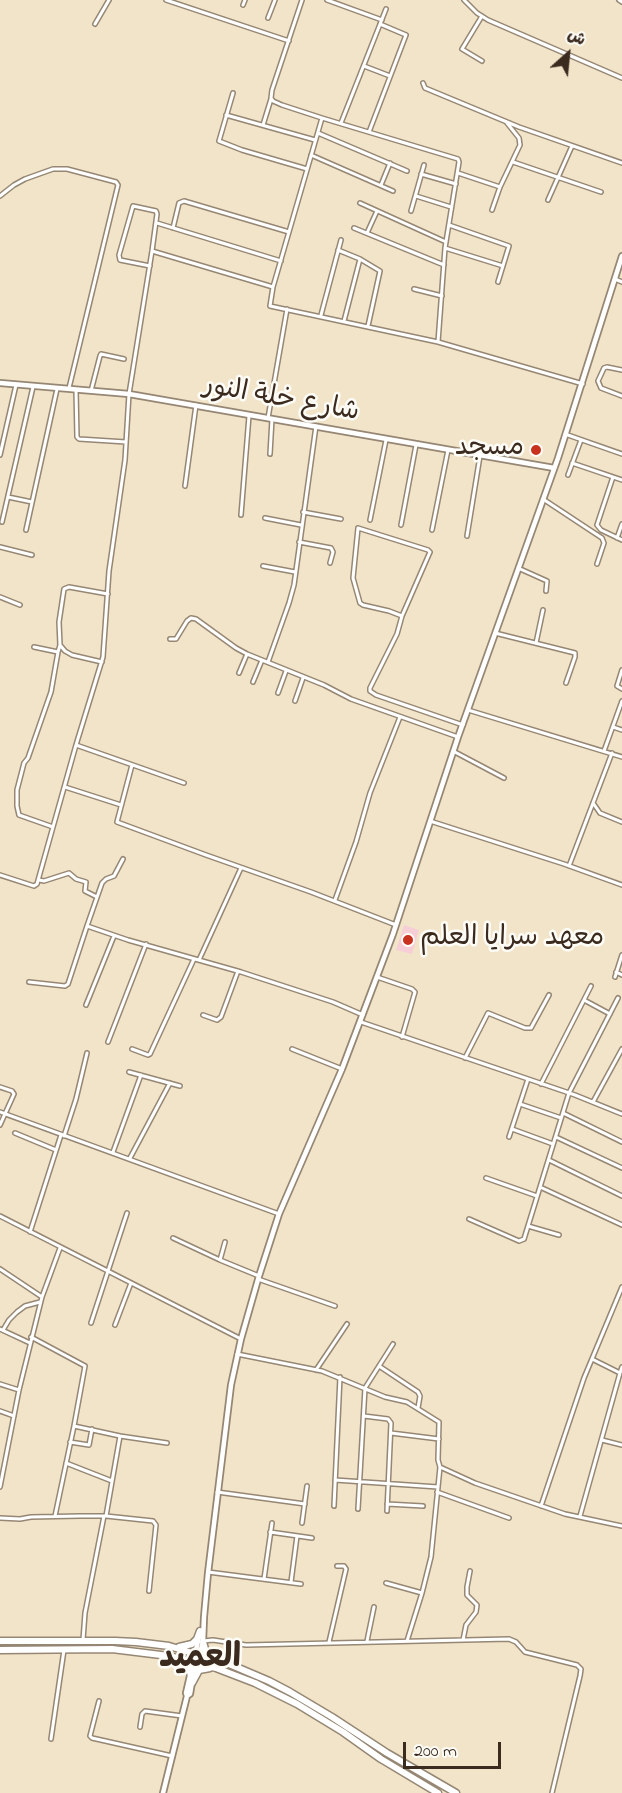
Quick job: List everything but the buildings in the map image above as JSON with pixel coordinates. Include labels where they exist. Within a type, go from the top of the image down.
[{"type":"highway","points":[[0,1641],[83,1640],[190,1646],[202,1630]]},
{"type":"highway","points":[[49,1649],[50,1641]]},
{"type":"highway","points":[[203,1642],[206,1652],[215,1659]]},
{"type":"highway","points":[[169,1646],[215,1659],[269,1681],[456,1793]]},
{"type":"highway","points":[[0,1650],[112,1649],[169,1656],[216,1668],[255,1683],[297,1704],[438,1793]]},
{"type":"highway","points":[[169,1656],[187,1664],[191,1680]]},
{"type":"highway","points":[[191,1680],[199,1670],[216,1668]]},
{"type":"main road","points":[[163,1793],[186,1693],[198,1654],[231,1385],[237,1354],[259,1278],[279,1214],[342,1069],[396,925],[458,737],[583,384],[622,256]]},
{"type":"main road","name":"شارع خلة النور","points":[[0,383],[129,394],[554,468]]},
{"type":"main road","points":[[198,1654],[203,1642],[202,1630]]},
{"type":"street","points":[[94,24],[109,0]]},
{"type":"street","points":[[168,0],[289,41]]},
{"type":"street","points":[[243,5],[245,0]]},
{"type":"street","points":[[268,18],[275,0]]},
{"type":"street","points":[[263,125],[272,90],[302,0]]},
{"type":"street","points":[[327,0],[406,35],[369,132]]},
{"type":"street","points":[[464,0],[482,16],[622,78]]},
{"type":"street","points":[[341,123],[386,9]]},
{"type":"street","points":[[482,16],[462,49],[482,62]]},
{"type":"street","points":[[364,66],[391,76]]},
{"type":"street","points":[[423,83],[425,88],[507,122],[622,163]]},
{"type":"street","points":[[233,93],[219,141],[307,169]]},
{"type":"street","points":[[271,98],[273,101],[322,118],[458,159],[458,172],[445,248],[438,342]]},
{"type":"street","points":[[226,115],[315,140]]},
{"type":"street","points":[[322,118],[273,287],[270,306],[321,315],[438,342],[583,384]]},
{"type":"street","points":[[492,210],[520,145],[520,141],[507,122]]},
{"type":"street","points":[[318,133],[407,171]]},
{"type":"street","points":[[548,200],[573,146]]},
{"type":"street","points":[[311,155],[393,191]]},
{"type":"street","points":[[513,162],[601,192]]},
{"type":"street","points":[[381,185],[390,164]]},
{"type":"street","points":[[411,211],[424,165]]},
{"type":"street","points":[[0,196],[14,185],[53,169],[67,169],[116,182],[118,185],[68,389]]},
{"type":"street","points":[[458,172],[500,187]]},
{"type":"street","points":[[422,174],[456,184]]},
{"type":"street","points":[[416,196],[452,207]]},
{"type":"street","points":[[173,228],[179,203],[184,201],[289,232]]},
{"type":"street","points":[[360,203],[446,242]]},
{"type":"street","points":[[0,875],[37,885],[102,662],[112,546],[126,442],[129,394],[150,266],[152,251],[157,223],[156,211],[133,206],[119,255],[120,261],[150,266]]},
{"type":"street","points":[[367,233],[377,211]]},
{"type":"street","points":[[157,223],[281,261]]},
{"type":"street","points":[[449,225],[508,246],[498,282]]},
{"type":"street","points":[[354,228],[444,265]]},
{"type":"street","points":[[321,315],[341,240]]},
{"type":"street","points":[[445,248],[503,266]]},
{"type":"street","points":[[338,250],[380,271],[368,326]]},
{"type":"street","points":[[152,251],[273,287]]},
{"type":"street","points":[[344,321],[360,259]]},
{"type":"street","points":[[615,279],[622,282]]},
{"type":"street","points":[[414,289],[441,296]]},
{"type":"street","points":[[270,454],[270,418],[287,309]]},
{"type":"street","points":[[91,391],[102,354],[124,359]]},
{"type":"street","points":[[622,370],[604,368],[598,384],[604,390],[622,396]]},
{"type":"street","points":[[0,455],[16,385]]},
{"type":"street","points":[[2,522],[33,387]]},
{"type":"street","points":[[26,530],[57,389]]},
{"type":"street","points":[[76,389],[77,437],[126,442]]},
{"type":"street","points":[[185,486],[196,405]]},
{"type":"street","points":[[241,515],[249,414]]},
{"type":"street","points":[[268,662],[289,603],[316,426]]},
{"type":"street","points":[[565,434],[622,454]]},
{"type":"street","points":[[370,520],[386,440]]},
{"type":"street","points":[[568,476],[581,440]]},
{"type":"street","points":[[401,525],[416,445]]},
{"type":"street","points":[[432,530],[448,450]]},
{"type":"street","points":[[467,536],[480,456]]},
{"type":"street","points":[[572,463],[622,480]]},
{"type":"street","points":[[613,477],[597,525],[601,530],[622,540]]},
{"type":"street","points":[[8,497],[32,502]]},
{"type":"street","points":[[543,499],[602,538],[604,543],[597,564]]},
{"type":"street","points":[[303,512],[340,519]]},
{"type":"street","points":[[265,518],[302,525]]},
{"type":"street","points":[[617,538],[622,524]]},
{"type":"street","points":[[402,616],[360,603],[353,578],[358,528],[430,552],[402,616],[397,634],[370,691],[463,724]]},
{"type":"street","points":[[299,542],[332,548],[330,563]]},
{"type":"street","points":[[0,547],[32,555]]},
{"type":"street","points":[[263,566],[295,572]]},
{"type":"street","points":[[518,568],[547,581],[546,591]]},
{"type":"street","points":[[53,827],[19,815],[17,797],[24,763],[28,758],[49,700],[54,679],[60,645],[59,622],[64,589],[69,587],[108,594]]},
{"type":"street","points":[[0,597],[20,605]]},
{"type":"street","points":[[536,643],[543,610]]},
{"type":"street","points":[[170,639],[176,639],[187,621],[193,618],[247,654],[324,685],[351,699],[458,737]]},
{"type":"street","points":[[495,633],[575,653],[566,683]]},
{"type":"street","points":[[60,645],[72,655],[102,662]]},
{"type":"street","points":[[34,647],[58,652]]},
{"type":"street","points":[[239,673],[247,654]]},
{"type":"street","points":[[253,682],[262,660]]},
{"type":"street","points":[[622,669],[617,684],[622,689]]},
{"type":"street","points":[[278,693],[286,671]]},
{"type":"street","points":[[295,701],[303,678]]},
{"type":"street","points":[[604,751],[622,701]]},
{"type":"street","points":[[468,710],[622,757]]},
{"type":"street","points":[[335,900],[356,842],[370,793],[400,717]]},
{"type":"street","points":[[613,727],[622,730]]},
{"type":"street","points":[[76,745],[184,783]]},
{"type":"street","points":[[453,752],[504,778]]},
{"type":"street","points":[[570,866],[612,753]]},
{"type":"street","points":[[132,765],[117,822],[240,868],[335,900],[396,925]]},
{"type":"street","points":[[65,786],[121,805]]},
{"type":"street","points":[[593,803],[600,813],[622,822]]},
{"type":"street","points":[[430,821],[622,885]]},
{"type":"street","points":[[29,982],[65,986],[68,984],[104,880],[114,876],[123,859]]},
{"type":"street","points":[[199,960],[240,868]]},
{"type":"street","points":[[39,880],[44,881],[69,873],[76,879],[86,882],[85,891],[97,897]]},
{"type":"street","points":[[87,926],[333,1002],[363,1015]]},
{"type":"street","points":[[86,1005],[114,936]]},
{"type":"street","points":[[108,1042],[146,944]]},
{"type":"street","points":[[615,977],[622,955]]},
{"type":"street","points":[[132,1049],[150,1054],[194,958]]},
{"type":"street","points":[[203,1015],[218,1020],[221,1017],[238,972]]},
{"type":"street","points":[[616,972],[622,975]]},
{"type":"street","points":[[377,977],[415,992],[402,1036]]},
{"type":"street","points":[[542,1084],[591,986]]},
{"type":"street","points":[[465,1058],[488,1013],[525,1028],[531,1028],[549,995]]},
{"type":"street","points":[[469,1219],[519,1241],[524,1239],[569,1093],[618,998]]},
{"type":"street","points":[[584,1000],[609,1014]]},
{"type":"street","points":[[360,1022],[569,1093],[622,1114]]},
{"type":"street","points":[[292,1049],[342,1069]]},
{"type":"street","points":[[593,1102],[622,1049]]},
{"type":"street","points":[[30,1232],[56,1150],[77,1094],[87,1053]]},
{"type":"street","points":[[129,1072],[180,1086]]},
{"type":"street","points":[[112,1153],[141,1075]]},
{"type":"street","points":[[509,1137],[528,1079]]},
{"type":"street","points":[[129,1159],[170,1083]]},
{"type":"street","points":[[0,1086],[14,1094],[2,1112],[0,1125]]},
{"type":"street","points":[[520,1104],[561,1119]]},
{"type":"street","points":[[2,1112],[279,1214]]},
{"type":"street","points":[[563,1113],[622,1142]]},
{"type":"street","points":[[512,1129],[554,1144]]},
{"type":"street","points":[[15,1133],[56,1150]]},
{"type":"street","points":[[556,1137],[622,1168]]},
{"type":"street","points":[[549,1160],[622,1196]]},
{"type":"street","points":[[486,1178],[537,1196]]},
{"type":"street","points":[[540,1187],[622,1225]]},
{"type":"street","points":[[91,1323],[127,1213]]},
{"type":"street","points":[[0,1216],[241,1339]]},
{"type":"street","points":[[528,1226],[559,1235]]},
{"type":"street","points":[[173,1238],[259,1278],[335,1306]]},
{"type":"street","points":[[220,1260],[225,1242]]},
{"type":"street","points":[[0,1486],[39,1302],[60,1248]]},
{"type":"street","points":[[0,1269],[42,1297]]},
{"type":"street","points":[[115,1325],[131,1284]]},
{"type":"street","points":[[541,1506],[584,1378],[622,1287]]},
{"type":"street","points":[[30,1343],[2,1330],[17,1312],[25,1306],[39,1302]]},
{"type":"street","points":[[316,1370],[347,1324]]},
{"type":"street","points":[[31,1337],[86,1367],[54,1516]]},
{"type":"street","points":[[358,1509],[365,1388],[393,1344]]},
{"type":"street","points":[[237,1354],[340,1377],[385,1397],[407,1402],[439,1422],[438,1460],[440,1467],[431,1557],[407,1641]]},
{"type":"street","points":[[592,1359],[620,1373]]},
{"type":"street","points":[[379,1366],[418,1392],[420,1396],[418,1408]]},
{"type":"street","points":[[580,1516],[622,1367]]},
{"type":"street","points":[[334,1506],[340,1377]]},
{"type":"street","points":[[0,1384],[19,1390]]},
{"type":"street","points":[[0,1411],[14,1416]]},
{"type":"street","points":[[363,1416],[388,1419],[391,1423],[387,1511]]},
{"type":"street","points":[[74,1426],[167,1443]]},
{"type":"street","points":[[70,1442],[88,1445],[92,1429]]},
{"type":"street","points":[[391,1434],[439,1439]]},
{"type":"street","points":[[83,1640],[86,1613],[120,1436]]},
{"type":"street","points":[[602,1440],[622,1445]]},
{"type":"street","points":[[0,1459],[5,1461]]},
{"type":"street","points":[[66,1463],[112,1481]]},
{"type":"street","points":[[440,1467],[475,1483],[565,1514],[622,1526]]},
{"type":"street","points":[[335,1480],[438,1486]]},
{"type":"street","points":[[302,1523],[307,1486]]},
{"type":"street","points":[[218,1492],[305,1504]]},
{"type":"street","points":[[437,1492],[509,1518]]},
{"type":"street","points":[[387,1504],[423,1506]]},
{"type":"street","points":[[0,1518],[105,1516],[153,1521],[156,1523],[149,1591]]},
{"type":"street","points":[[264,1579],[272,1523]]},
{"type":"street","points":[[270,1533],[312,1539]]},
{"type":"street","points":[[291,1583],[297,1536]]},
{"type":"street","points":[[329,1642],[346,1569],[344,1566],[338,1566]]},
{"type":"street","points":[[463,1640],[466,1625],[476,1612],[477,1605],[467,1594],[466,1587],[470,1571]]},
{"type":"street","points":[[208,1572],[301,1584]]},
{"type":"street","points":[[386,1583],[422,1593]]},
{"type":"street","points":[[367,1641],[374,1607]]},
{"type":"street","points":[[202,1630],[216,1641]]},
{"type":"street","points":[[203,1642],[216,1641],[246,1645],[509,1639],[516,1642],[525,1652],[580,1666],[580,1676],[552,1793]]},
{"type":"street","points":[[51,1739],[64,1649]]},
{"type":"street","points":[[99,1701],[90,1736],[92,1738],[172,1756]]},
{"type":"street","points":[[140,1727],[142,1714],[145,1711],[182,1716]]},
{"type":"shaded area","name":"معهد سرايا العلم","points":[[404,925],[419,930],[412,954],[396,950]]},
{"type":"place","name":"مسجد","points":[[536,450]]},
{"type":"place","name":"معهد سرايا العلم","points":[[408,940]]},
{"type":"district","name":"العميد","points":[[200,1661]]}]
